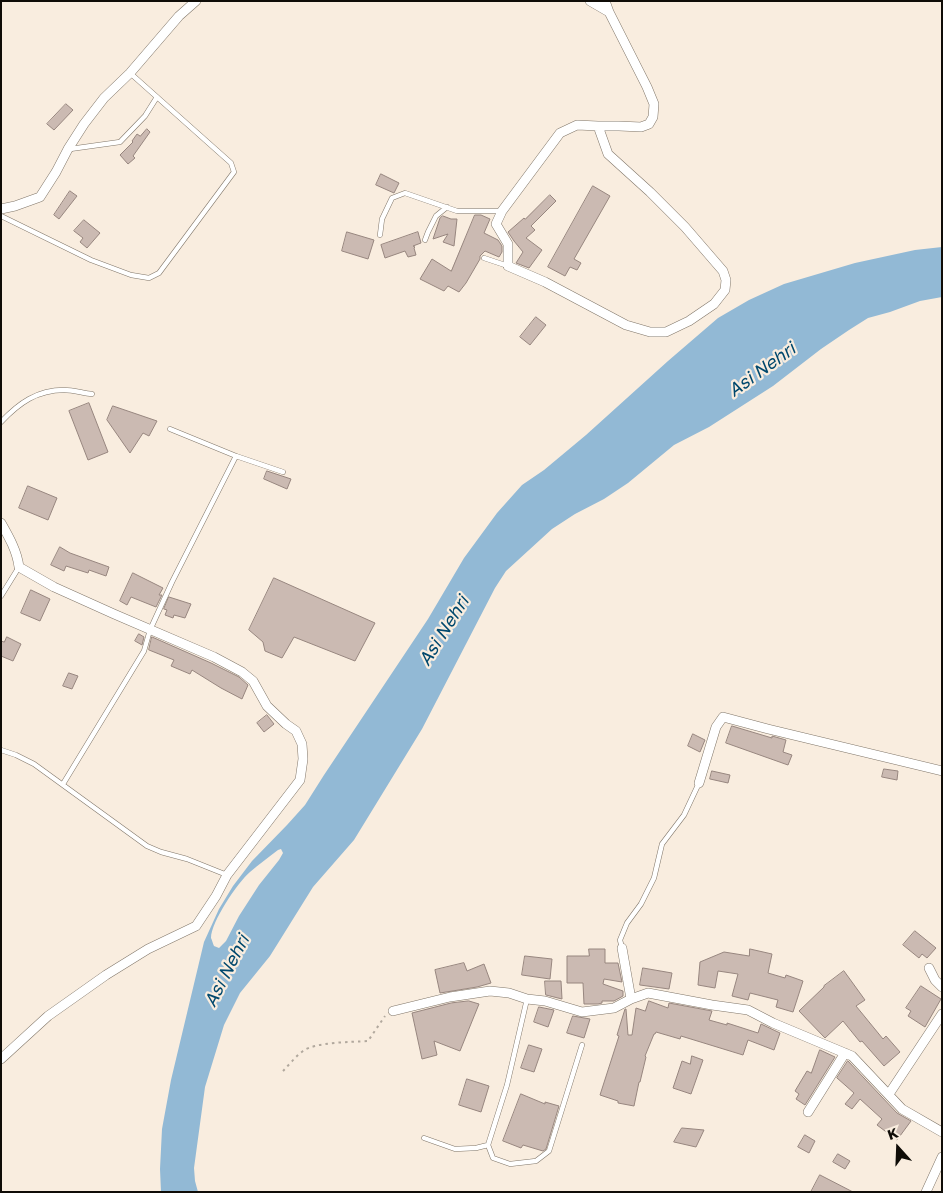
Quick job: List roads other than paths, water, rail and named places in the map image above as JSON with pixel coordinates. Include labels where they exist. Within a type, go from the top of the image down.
[{"type":"street","points":[[1,209],[40,197],[84,124],[104,98],[130,73],[179,16],[196,1]]},
{"type":"street","points":[[590,1],[609,12]]},
{"type":"street","points":[[598,126],[608,154],[685,227],[723,271],[726,280],[725,290],[714,304],[689,321],[666,332],[650,332],[626,325],[546,282],[508,266],[508,244],[496,224],[502,211],[560,133],[577,125],[641,127],[650,124],[653,117],[654,104],[605,1]]},
{"type":"street","points":[[1,523],[18,556],[20,566],[54,586],[214,657],[242,672],[253,681],[267,706],[296,731],[302,744],[303,759],[300,780],[227,875],[216,896],[196,926],[148,949],[106,975],[48,1016],[2,1057]]},
{"type":"street","points":[[699,783],[716,727],[723,717],[942,771]]},
{"type":"street","points":[[622,948],[631,999]]},
{"type":"street","points":[[929,968],[935,980],[942,987]]},
{"type":"street","points":[[393,1011],[450,996],[490,991],[545,1001],[582,1012],[614,1008],[648,993],[748,1010],[773,1024],[852,1056],[902,1109],[942,1132]]},
{"type":"street","points":[[888,1094],[942,1014]]},
{"type":"street","points":[[808,1112],[845,1053]]},
{"type":"street","points":[[926,1192],[942,1157]]},
{"type":"lane","points":[[1,216],[91,260],[131,275],[149,278],[159,273],[234,172],[231,163],[130,73]]},
{"type":"lane","points":[[68,149],[120,142],[145,116],[157,98]]},
{"type":"lane","points":[[380,235],[382,219],[392,198],[405,194],[457,211],[502,211]]},
{"type":"lane","points":[[425,240],[436,216],[447,207]]},
{"type":"lane","points":[[484,258],[508,266]]},
{"type":"lane","points":[[1,422],[17,406],[31,398],[48,392],[64,390],[92,394]]},
{"type":"lane","points":[[170,429],[236,456],[284,472]]},
{"type":"lane","points":[[63,784],[144,651],[150,630],[172,582],[236,456]]},
{"type":"lane","points":[[1,596],[20,566]]},
{"type":"lane","points":[[1,750],[34,764],[146,846],[187,859],[227,875]]},
{"type":"lane","points":[[622,948],[620,940],[627,923],[641,904],[654,878],[662,844],[684,816],[699,783]]},
{"type":"lane","points":[[527,998],[507,1085],[488,1145],[493,1158],[510,1164],[536,1161],[549,1151],[582,1045]]},
{"type":"lane","points":[[424,1138],[455,1149],[476,1148],[488,1145]]},
{"type":"water","name":"Asi Nehri","points":[[942,247],[942,297],[920,301],[868,318],[821,349],[773,386],[709,427],[674,445],[628,483],[552,529],[506,571],[495,588],[422,729],[354,840],[313,887],[270,956],[240,993],[224,1025],[205,1087],[194,1168],[198,1192],[161,1192],[162,1129],[171,1080],[204,942],[219,909],[252,861],[305,805],[428,619],[464,558],[497,513],[522,485],[544,470],[586,435],[718,318],[749,300],[784,284],[855,263],[915,250]],"holes":[[[281,849],[283,853],[259,885],[226,941],[219,948],[214,946],[211,938],[215,922],[239,884],[250,872],[278,850]]]}]
